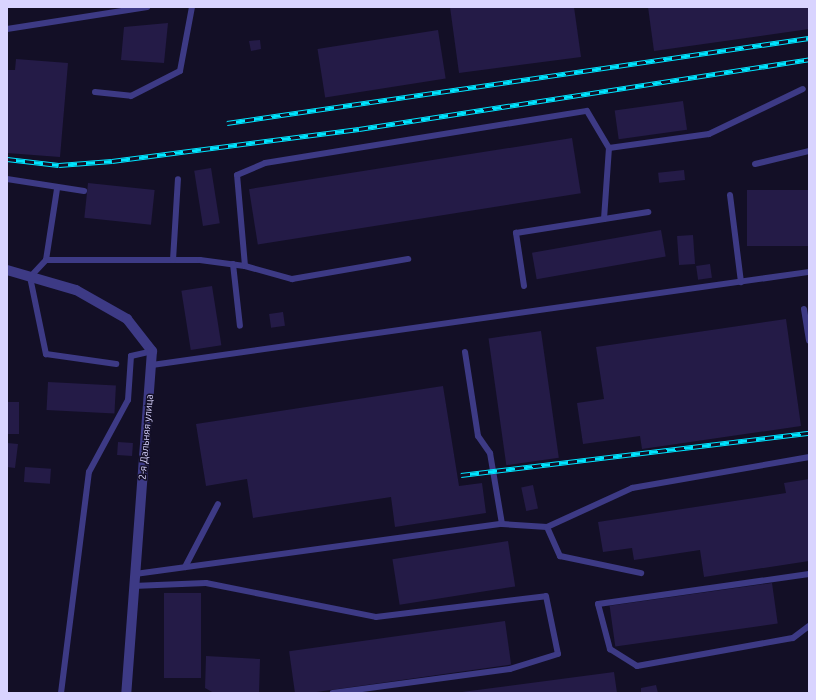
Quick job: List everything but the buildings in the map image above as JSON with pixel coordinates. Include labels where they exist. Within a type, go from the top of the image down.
[{"type":"street","points":[[7,270],[30,278],[76,290],[127,320],[152,351]]},
{"type":"street","name":"2-я Дальняя улица","points":[[126,693],[152,351]]},
{"type":"lane","points":[[7,29],[147,7]]},
{"type":"lane","points":[[95,92],[131,96],[180,71],[192,7]]},
{"type":"lane","points":[[609,148],[709,134],[803,89]]},
{"type":"lane","points":[[245,266],[237,175],[265,163],[587,111],[609,148],[604,219]]},
{"type":"lane","points":[[755,164],[809,151]]},
{"type":"lane","points":[[7,179],[57,189],[84,192]]},
{"type":"lane","points":[[173,260],[178,179]]},
{"type":"lane","points":[[57,189],[46,260],[30,278],[46,354],[116,364]]},
{"type":"lane","points":[[730,195],[741,282]]},
{"type":"lane","points":[[524,286],[516,233],[648,212]]},
{"type":"lane","points":[[46,260],[173,260],[233,264],[292,279],[408,259]]},
{"type":"lane","points":[[233,264],[240,326]]},
{"type":"lane","points":[[152,365],[809,272]]},
{"type":"lane","points":[[804,309],[809,341]]},
{"type":"lane","points":[[62,693],[89,472],[128,400],[131,356],[152,351]]},
{"type":"lane","points":[[465,352],[478,436],[490,454],[502,524]]},
{"type":"lane","points":[[136,574],[502,524],[547,527],[632,488],[809,457]]},
{"type":"lane","points":[[185,567],[218,504]]},
{"type":"lane","points":[[547,527],[560,556],[641,573]]},
{"type":"lane","points":[[809,574],[598,604],[610,649],[637,666],[792,638],[809,626]]},
{"type":"lane","points":[[133,586],[206,583],[376,617],[546,596],[558,654],[510,669],[333,693]]},
{"type":"railway","points":[[227,123],[809,38]]},
{"type":"railway","points":[[7,159],[59,165],[112,161],[359,129],[809,59]]},
{"type":"railway","points":[[461,475],[809,433]]}]
